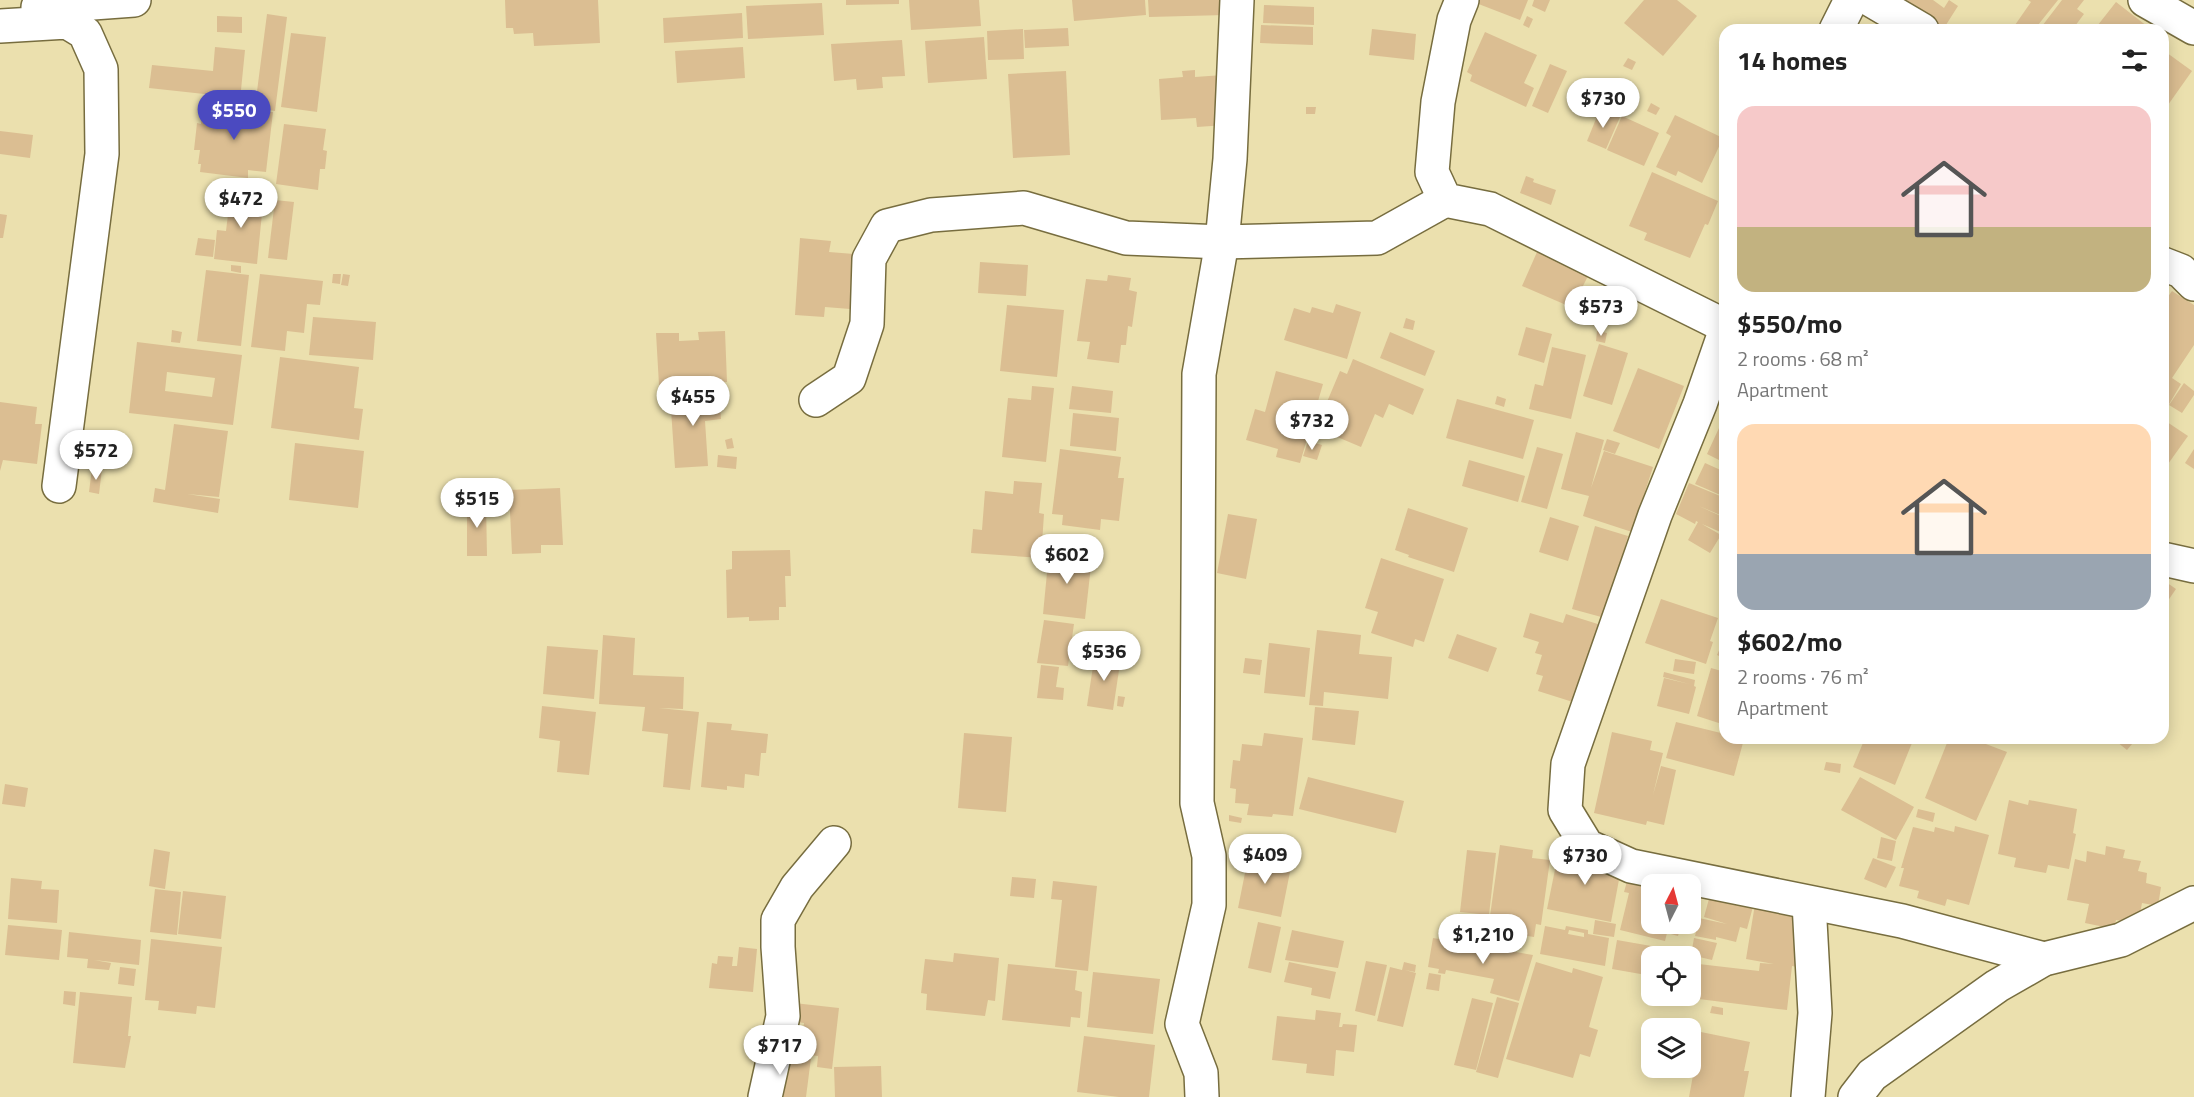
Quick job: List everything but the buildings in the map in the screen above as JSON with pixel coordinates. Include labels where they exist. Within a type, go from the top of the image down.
[{"type":"street","points":[[0,10],[135,0]]},
{"type":"street","points":[[1202,1097],[1201,1073],[1182,1024],[1209,905],[1209,856],[1197,803],[1199,374],[1222,242],[1230,159],[1237,0]]},
{"type":"street","points":[[1445,200],[1432,172],[1438,102],[1454,20],[1462,0]]},
{"type":"street","points":[[1839,24],[1851,0]]},
{"type":"street","points":[[1871,0],[1912,24]]},
{"type":"street","points":[[2145,0],[2194,28]]},
{"type":"street","points":[[0,26],[67,22],[85,33],[101,69],[102,154],[59,486]]},
{"type":"street","points":[[816,400],[849,378],[867,324],[869,259],[887,226],[931,215],[1024,208],[1126,238],[1222,242],[1377,238],[1445,200],[1491,209],[1719,323]]},
{"type":"street","points":[[1719,349],[1700,404],[1655,514],[1569,764],[1565,810],[1587,846],[1631,866],[1902,921],[2044,959]]},
{"type":"street","points":[[2169,560],[2194,566]]},
{"type":"street","points":[[765,1097],[783,1016],[778,920],[797,886],[834,843]]},
{"type":"street","points":[[1808,1097],[1815,1013],[1809,903]]},
{"type":"street","points":[[1855,1097],[1872,1075],[1997,986],[2044,959],[2121,940],[2194,903]]}]
